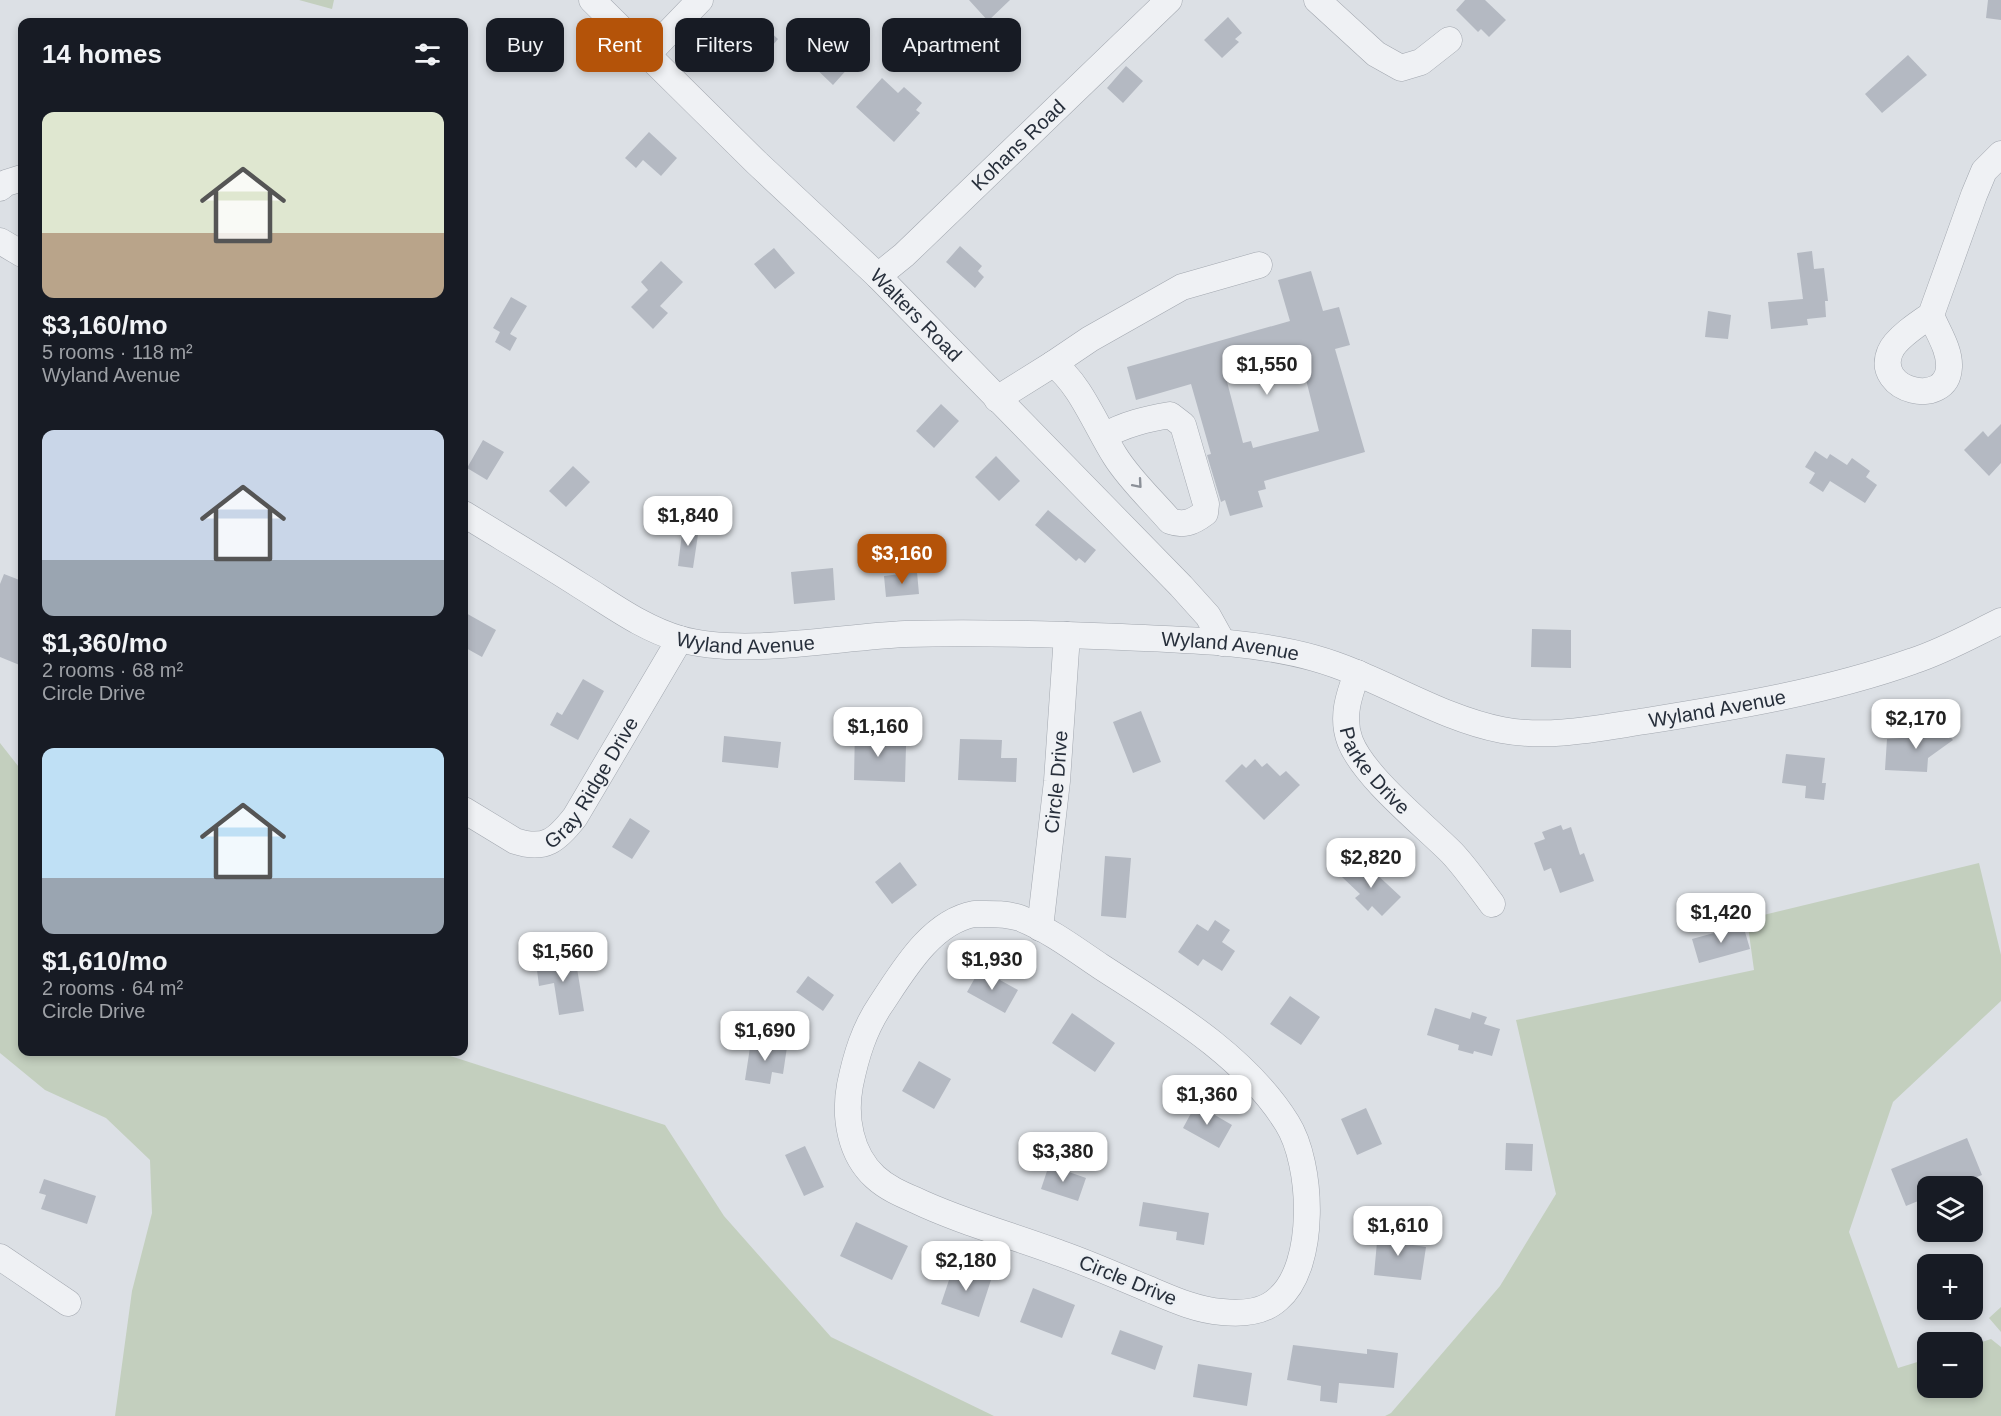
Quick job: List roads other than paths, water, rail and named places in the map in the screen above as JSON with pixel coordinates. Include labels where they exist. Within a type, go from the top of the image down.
[{"type":"street","name":"Walters Road","points":[[592,0],[610,18]]},
{"type":"street","points":[[663,38],[700,0]]},
{"type":"street","points":[[1317,0],[1376,54],[1401,68],[1421,62],[1449,40]]},
{"type":"street","name":"Kohans Road","points":[[878,276],[904,255],[1164,6]]},
{"type":"street","name":"Walters Road","points":[[663,71],[878,276],[1195,601],[1209,616],[1223,643]]},
{"type":"street","points":[[1930,315],[1984,171],[2001,154]]},
{"type":"street","points":[[0,188],[6,183],[18,179]]},
{"type":"street","points":[[0,241],[18,252]]},
{"type":"street","points":[[997,399],[1090,339],[1182,287],[1259,265]]},
{"type":"street","points":[[1053,364],[1062,370],[1116,457],[1170,521],[1181,525],[1198,519],[1205,513],[1206,504],[1183,425],[1170,415],[1146,419],[1118,428],[1104,436]]},
{"type":"street","name":"Wyland Avenue","points":[[468,516],[629,615],[680,639],[704,644],[752,645],[903,634],[1067,635],[1223,643],[1305,656],[1357,673],[1444,711],[1483,725],[1523,733],[1566,732],[1661,718],[1831,686],[1918,660],[2001,621]]},
{"type":"street","name":"Circle Drive","points":[[1040,928],[1057,781],[1067,635]]},
{"type":"street","name":"Gray Ridge Drive","points":[[468,812],[523,844],[544,844],[561,834],[575,817],[680,639]]},
{"type":"street","name":"Parke Drive","points":[[1357,673],[1349,694],[1346,715],[1350,739],[1357,754],[1389,792],[1466,869],[1492,904]]},
{"type":"street","name":"Circle Drive","points":[[1008,915],[1040,928],[1173,1013],[1209,1040],[1251,1077],[1290,1126],[1299,1148],[1306,1191],[1304,1246],[1294,1280],[1277,1301],[1257,1311],[1235,1313],[1201,1308],[1172,1299],[1060,1253],[921,1203],[893,1190],[877,1179],[862,1162],[852,1139],[849,1125],[849,1090],[854,1066],[868,1024],[915,955],[939,931],[961,916],[1008,915]]},
{"type":"street","points":[[0,1257],[68,1303]]}]
